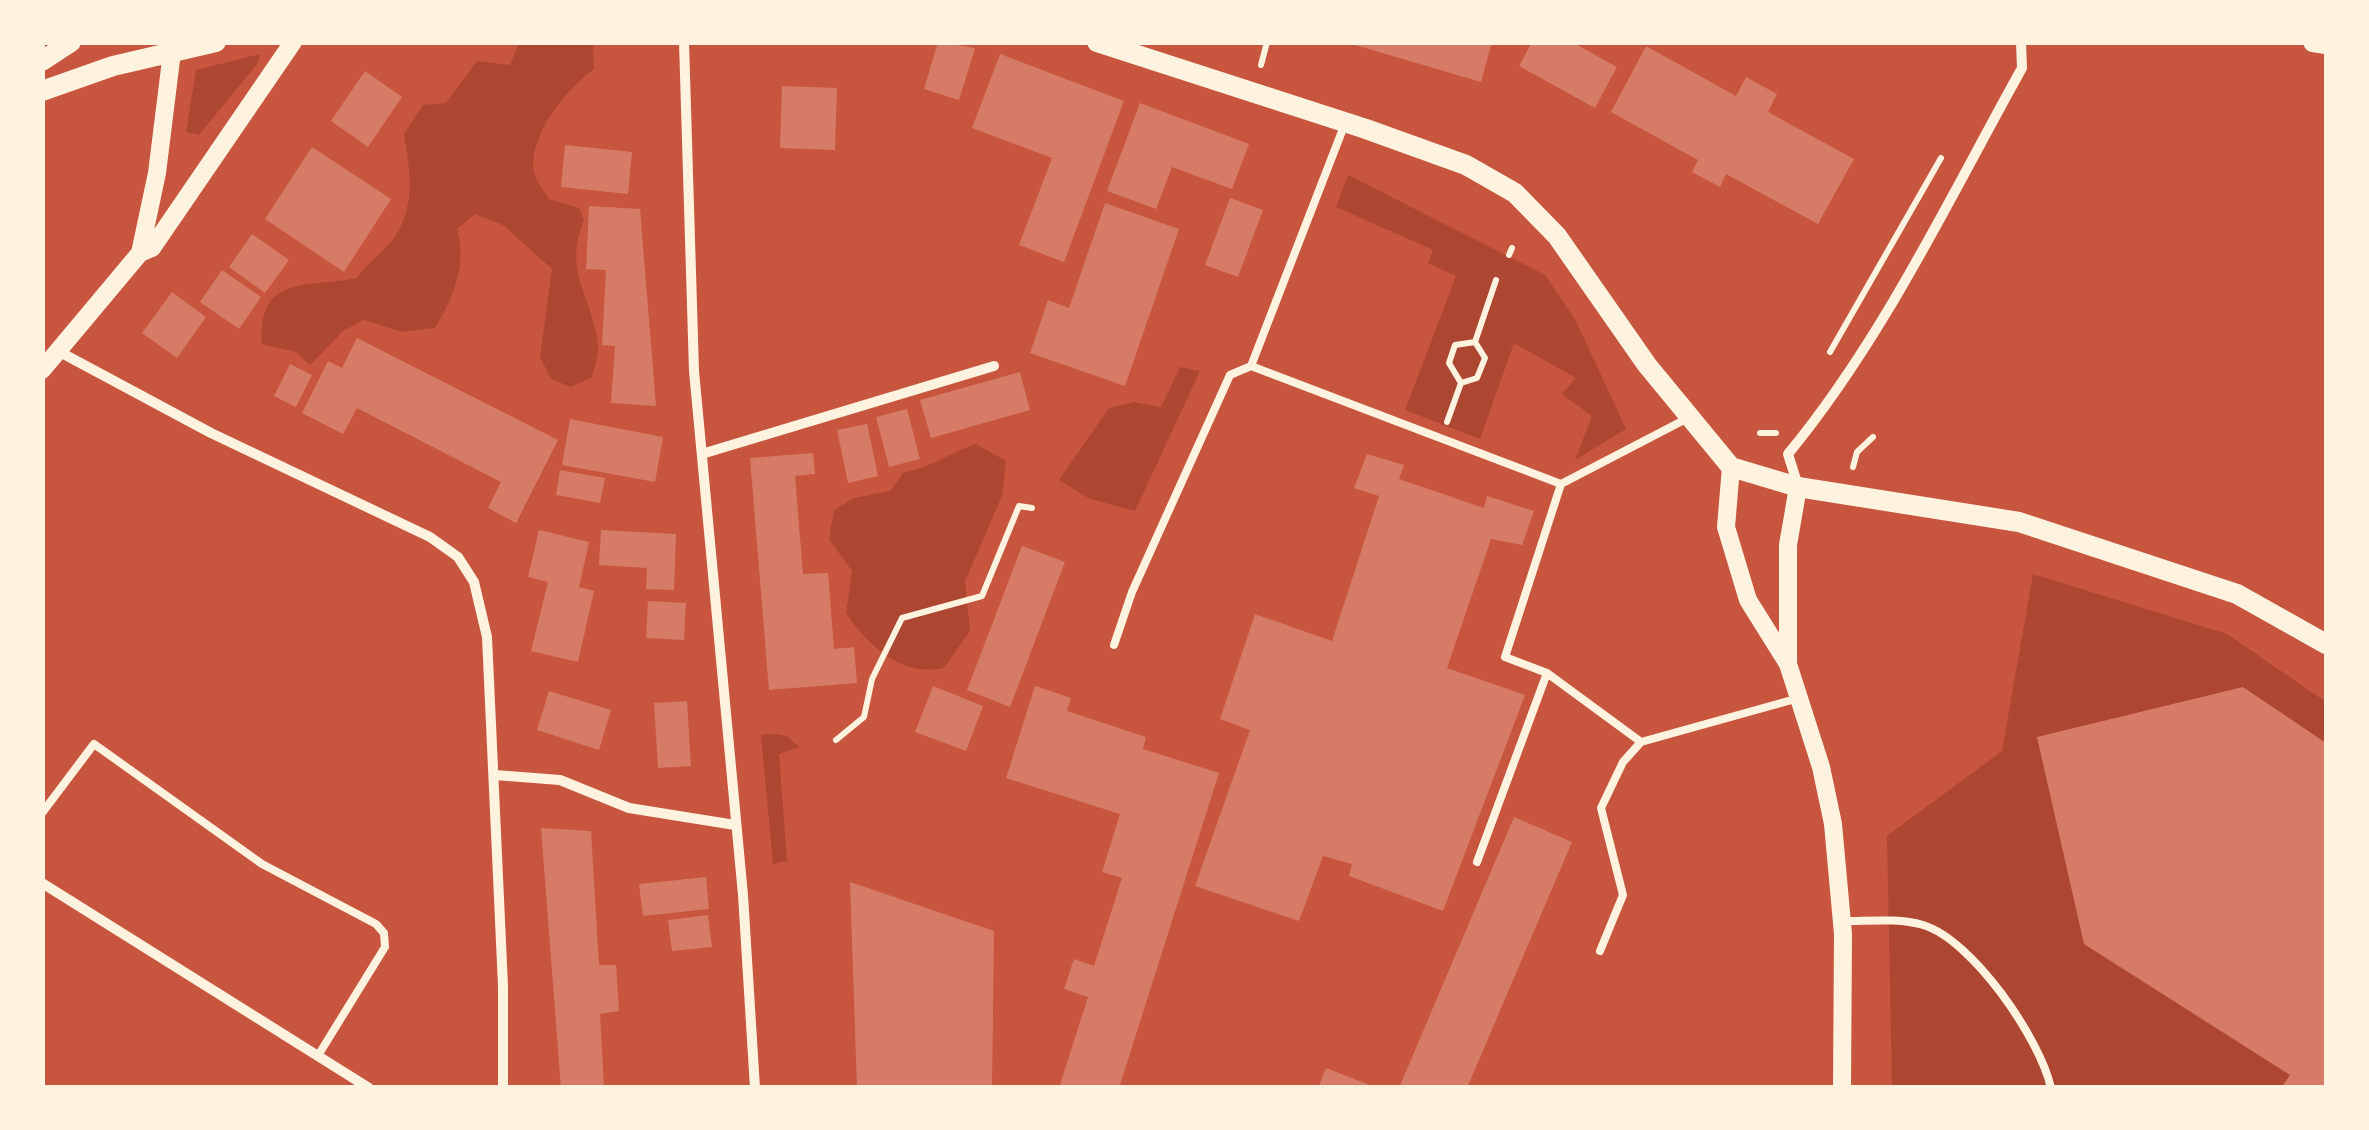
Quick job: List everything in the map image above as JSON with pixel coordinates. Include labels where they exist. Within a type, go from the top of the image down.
[{"type":"main road","points":[[42,61],[70,42]]},
{"type":"main road","points":[[42,91],[172,47],[216,42]]},
{"type":"main road","points":[[1097,42],[1466,165],[1515,193],[1589,277],[1688,418],[1731,468],[1798,487],[2019,522],[2237,594],[2326,644]]},
{"type":"main road","points":[[2313,42],[2326,44]]},
{"type":"street","points":[[42,370],[140,253],[152,248],[293,42]]},
{"type":"street","points":[[684,42],[691,322],[755,1088]]},
{"type":"street","points":[[1788,664],[1788,545],[1798,487],[1788,454],[1846,376],[2022,68],[2021,42]]},
{"type":"street","points":[[140,253],[157,172],[172,47]]},
{"type":"street","points":[[58,351],[212,433],[394,518],[458,557],[474,582],[487,637],[495,775],[502,1088]]},
{"type":"street","points":[[704,453],[994,366]]},
{"type":"street","points":[[1731,468],[1726,526],[1748,600],[1788,664],[1833,824],[1843,921],[1842,1088]]},
{"type":"street","points":[[495,775],[560,780],[629,808],[735,824]]},
{"type":"street","points":[[42,883],[370,1088]]},
{"type":"lane","points":[[1251,366],[1346,122]]},
{"type":"lane","points":[[1114,645],[1132,592],[1230,375],[1251,366],[1561,484]]},
{"type":"lane","points":[[1641,742],[1548,673],[1504,657],[1561,484],[1688,418]]},
{"type":"lane","points":[[1476,862],[1548,673]]},
{"type":"lane","points":[[1600,951],[1624,895],[1602,808],[1623,762],[1641,742],[1800,698]]},
{"type":"lane","points":[[42,813],[94,744],[262,864],[376,924],[384,933],[384,947],[318,1054]]},
{"type":"lane","points":[[1843,921],[1899,920],[1928,926],[1959,950],[2033,1039],[2052,1088]]},
{"type":"path","points":[[1261,65],[1267,42]]},
{"type":"path","points":[[1826,361],[1941,158]]},
{"type":"path","points":[[1461,383],[1478,378],[1485,358],[1476,342],[1496,280]]},
{"type":"path","points":[[1441,438],[1461,383],[1449,362],[1455,345],[1476,342]]},
{"type":"path","points":[[1760,433],[1776,434],[1786,421]]},
{"type":"path","points":[[1854,467],[1858,452],[1873,437]]},
{"type":"path","points":[[836,740],[864,717],[872,679],[902,618],[982,596],[1019,506],[1032,508]]},
{"type":"shaded area","points":[[519,43],[593,45],[594,69],[572,88],[543,129],[537,143],[534,172],[549,199],[579,208],[584,220],[576,255],[598,345],[592,377],[571,387],[551,379],[540,357],[552,269],[503,225],[475,214],[457,229],[457,280],[435,328],[402,332],[364,320],[343,331],[310,365],[296,352],[262,344],[263,321],[268,305],[277,295],[290,288],[357,278],[399,231],[409,190],[404,134],[423,105],[446,103],[477,61],[510,65]]},
{"type":"shaded area","points":[[260,54],[257,64],[199,135],[186,132],[196,70]]},
{"type":"shaded area","points":[[1348,175],[1545,275],[1576,321],[1626,429],[1575,460],[1592,416],[1562,394],[1576,378],[1514,343],[1480,439],[1405,410],[1456,276],[1428,263],[1433,250],[1336,207]]},
{"type":"shaded area","points":[[1180,367],[1200,371],[1135,511],[1090,499],[1059,480],[1109,408],[1134,402],[1161,407]]},
{"type":"shaded area","points":[[976,444],[1006,461],[1002,496],[965,581],[970,631],[944,668],[929,670],[901,664],[876,648],[846,613],[852,571],[829,539],[834,510],[854,498],[890,491],[904,472]]},
{"type":"shaded area","points":[[2033,574],[2227,634],[2326,702],[2326,1087],[1892,1087],[1887,836],[2002,751]]},
{"type":"shaded area","points":[[761,735],[787,736],[799,747],[779,754],[787,861],[773,864]]},
{"type":"building","points":[[938,42],[975,48],[959,100],[924,89]]},
{"type":"building","points":[[1345,42],[1492,42],[1481,82]]},
{"type":"building","points":[[1532,42],[1572,42],[1617,67],[1595,108],[1519,66]]},
{"type":"building","points":[[1646,46],[1736,96],[1746,77],[1777,94],[1768,112],[1854,159],[1818,224],[1726,174],[1720,187],[1692,172],[1698,160],[1611,112]]},
{"type":"building","points":[[1000,54],[1124,101],[1064,262],[1019,245],[1052,158],[972,128]]},
{"type":"building","points":[[365,71],[402,97],[368,147],[331,121]]},
{"type":"building","points":[[782,86],[837,88],[835,150],[780,148]]},
{"type":"building","points":[[1140,103],[1249,144],[1232,189],[1172,167],[1156,209],[1107,191]]},
{"type":"building","points":[[565,145],[632,152],[628,194],[561,187]]},
{"type":"building","points":[[312,147],[391,199],[344,272],[265,219]]},
{"type":"building","points":[[1230,198],[1263,210],[1238,277],[1205,265]]},
{"type":"building","points":[[1105,203],[1179,229],[1125,386],[1030,353],[1048,300],[1069,308]]},
{"type":"building","points":[[589,206],[640,209],[656,406],[611,403],[615,346],[602,345],[606,270],[586,269]]},
{"type":"building","points":[[252,234],[289,260],[265,293],[229,267]]},
{"type":"building","points":[[222,270],[261,297],[239,329],[200,302]]},
{"type":"building","points":[[172,292],[206,317],[177,358],[142,333]]},
{"type":"building","points":[[357,338],[558,440],[516,523],[488,508],[501,482],[357,408],[343,434],[302,413],[328,361],[342,368]]},
{"type":"building","points":[[290,364],[312,375],[296,407],[274,396]]},
{"type":"building","points":[[1020,372],[1030,410],[931,438],[920,400]]},
{"type":"building","points":[[907,409],[920,459],[889,467],[876,417]]},
{"type":"building","points":[[570,419],[663,437],[655,482],[562,465]]},
{"type":"building","points":[[867,424],[878,476],[848,483],[837,430]]},
{"type":"building","points":[[813,453],[815,474],[795,476],[803,574],[828,573],[834,649],[854,647],[857,683],[769,690],[750,458]]},
{"type":"building","points":[[1367,454],[1404,465],[1399,479],[1484,508],[1487,496],[1534,511],[1522,545],[1491,539],[1447,668],[1525,695],[1443,911],[1349,876],[1352,864],[1323,856],[1299,921],[1195,886],[1250,730],[1220,719],[1255,614],[1332,641],[1379,496],[1354,488]]},
{"type":"building","points":[[560,470],[605,478],[600,503],[556,495]]},
{"type":"building","points":[[539,530],[589,542],[579,587],[594,591],[578,662],[531,651],[548,582],[528,577]]},
{"type":"building","points":[[601,530],[676,534],[674,590],[646,589],[647,568],[599,565]]},
{"type":"building","points":[[1022,546],[1065,562],[1010,707],[967,690]]},
{"type":"building","points":[[648,601],[686,603],[684,640],[646,638]]},
{"type":"building","points":[[933,686],[983,706],[966,751],[915,732]]},
{"type":"building","points":[[1035,686],[1071,698],[1067,711],[1146,737],[1143,749],[1219,773],[1119,1088],[1059,1088],[1088,997],[1064,989],[1074,959],[1094,966],[1122,878],[1102,872],[1120,814],[1006,778]]},
{"type":"building","points":[[2243,687],[2326,743],[2326,1088],[2281,1088],[2290,1075],[2084,944],[2037,737]]},
{"type":"building","points":[[549,691],[611,710],[599,750],[537,730]]},
{"type":"building","points":[[687,701],[691,766],[658,768],[654,703]]},
{"type":"building","points":[[1514,817],[1572,842],[1467,1088],[1399,1088]]},
{"type":"building","points":[[541,828],[591,831],[599,965],[616,965],[619,1011],[600,1014],[604,1088],[561,1088]]},
{"type":"building","points":[[706,877],[709,909],[643,916],[639,884]]},
{"type":"building","points":[[850,882],[994,931],[992,1088],[857,1088]]},
{"type":"building","points":[[708,915],[712,947],[672,951],[668,920]]},
{"type":"building","points":[[1326,1068],[1375,1087],[1375,1088],[1318,1088]]}]
